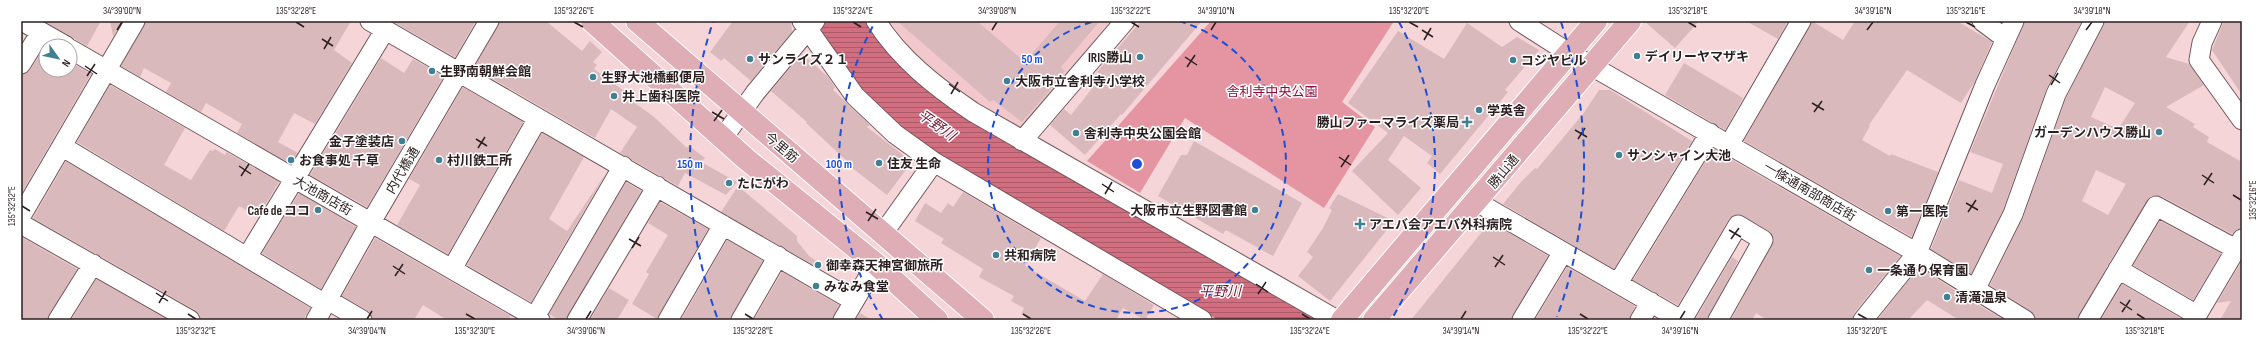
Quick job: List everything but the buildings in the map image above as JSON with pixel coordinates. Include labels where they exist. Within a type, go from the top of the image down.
[{"type":"main road","points":[[592,21],[723,138],[876,264],[937,320]]},
{"type":"main road","name":"今里筋","points":[[637,21],[741,113],[884,232],[983,320]]},
{"type":"main road","name":"勝山通","points":[[1342,320],[1596,21]]},
{"type":"main road","name":"勝山通","points":[[1374,320],[1477,202],[1630,21]]},
{"type":"street","points":[[21,216],[63,147],[135,21]]},
{"type":"street","name":"内代橋通","points":[[323,308],[371,222],[489,21]]},
{"type":"street","points":[[876,21],[903,55],[923,75],[973,112],[1337,320]]},
{"type":"street","points":[[1022,141],[1125,21]]},
{"type":"street","name":"一條通南部商店街","points":[[1519,21],[1569,53],[1917,253],[2026,320]]},
{"type":"street","points":[[1729,145],[1801,21]]},
{"type":"street","points":[[1982,21],[2006,39]]},
{"type":"street","points":[[1863,320],[1917,253],[1985,85],[2014,21]]},
{"type":"street","points":[[1975,290],[2013,214],[2056,94],[2094,21]]},
{"type":"street","points":[[2212,21],[2202,43],[2199,60],[2242,120]]},
{"type":"street","points":[[21,64],[30,24],[53,38]]},
{"type":"street","points":[[723,138],[809,24],[855,96],[894,134],[934,162],[1202,320]]},
{"type":"street","points":[[247,257],[294,178],[388,27],[538,118],[854,301]]},
{"type":"street","name":"大池商店街","points":[[78,53],[452,269],[527,316]]},
{"type":"street","points":[[452,269],[538,118]]},
{"type":"street","points":[[1618,283],[1710,133]]},
{"type":"street","points":[[63,147],[247,257],[323,308],[362,320]]},
{"type":"street","points":[[884,232],[934,162]]},
{"type":"street","points":[[527,316],[623,166]]},
{"type":"street","points":[[577,320],[657,186]]},
{"type":"street","points":[[1477,202],[1682,320],[1738,225],[1763,240],[1718,320]]},
{"type":"street","points":[[2088,320],[2118,269],[2156,206],[2239,244],[2196,318],[2118,269]]},
{"type":"street","points":[[21,224],[93,264],[178,317]]},
{"type":"street","points":[[668,320],[723,225]]},
{"type":"street","points":[[1522,320],[1563,252]]},
{"type":"street","points":[[741,320],[778,256]]},
{"type":"street","points":[[58,320],[93,264]]},
{"type":"street","points":[[843,320],[876,264]]},
{"type":"street","points":[[1640,320],[1651,302]]},
{"type":"shaded area","name":"大阪市立舎利寺小学校","points":[[889,21],[1117,21],[1022,129],[960,92],[911,49]]},
{"type":"green space","name":"舎利寺中央公園","points":[[1211,21],[1394,21],[1342,102],[1375,127],[1324,208],[1185,118],[1140,193],[1087,161]]},
{"type":"water","name":"平野川","points":[[812,21],[866,21],[883,45],[902,67],[923,87],[946,105],[1323,320],[1218,320],[930,150],[873,105]]},
{"type":"place","name":"デイリーヤマザキ","points":[[1637,56]]},
{"type":"place","name":"IRIS勝山","points":[[1140,57]]},
{"type":"place","name":"サンライズ２１","points":[[750,59]]},
{"type":"place","name":"コジヤビル","points":[[1513,60]]},
{"type":"place","name":"生野南朝鮮会館","points":[[432,71]]},
{"type":"place","name":"生野大池橋郵便局","points":[[593,77]]},
{"type":"place","name":"大阪市立舎利寺小学校","points":[[1007,81]]},
{"type":"place","name":"井上歯科医院","points":[[614,96]]},
{"type":"place","name":"学英舎","points":[[1479,110]]},
{"type":"place","name":"勝山ファーマライズ薬局","points":[[1467,122]]},
{"type":"place","name":"ガーデンハウス勝山","points":[[2159,132]]},
{"type":"place","name":"舎利寺中央公園会館","points":[[1076,133]]},
{"type":"place","name":"金子塗装店","points":[[402,141]]},
{"type":"place","name":"サンシャイン大池","points":[[1619,155]]},
{"type":"place","name":"お食事処 千草","points":[[291,160]]},
{"type":"place","name":"村川鉄工所","points":[[439,160]]},
{"type":"place","name":"住友 生命","points":[[879,163]]},
{"type":"place","name":"たにがわ","points":[[729,183]]},
{"type":"place","name":"Cafe de ココ","points":[[318,210]]},
{"type":"place","name":"大阪市立生野図書館","points":[[1255,210]]},
{"type":"place","name":"第一医院","points":[[1888,211]]},
{"type":"place","name":"アエバ会アエバ外科病院","points":[[1360,224]]},
{"type":"place","name":"共和病院","points":[[996,255]]},
{"type":"place","name":"御幸森天神宮御旅所","points":[[818,265]]},
{"type":"place","name":"一条通り保育園","points":[[1869,270]]},
{"type":"place","name":"みなみ食堂","points":[[816,286]]},
{"type":"place","name":"清滝温泉","points":[[1947,297]]}]
